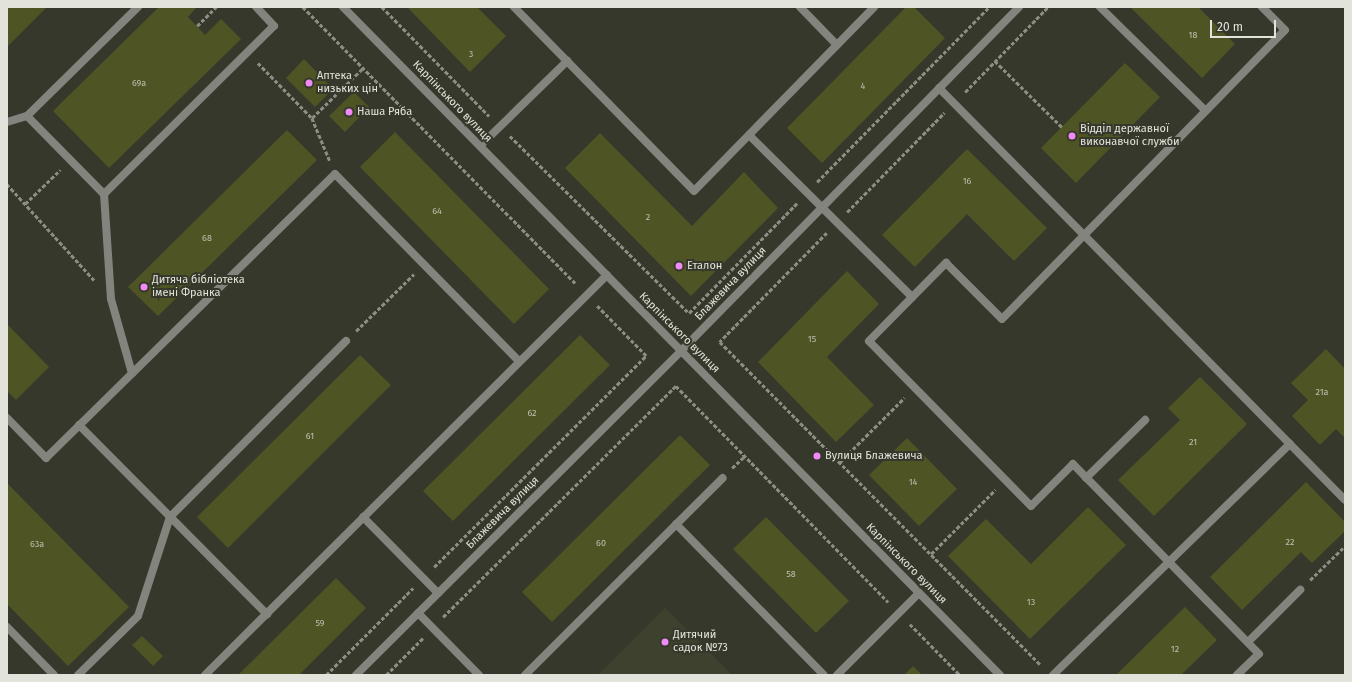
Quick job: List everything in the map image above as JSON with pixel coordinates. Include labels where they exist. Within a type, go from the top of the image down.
[{"type":"street","points":[[7,122],[27,116],[138,7]]},
{"type":"street","points":[[104,194],[274,26],[256,7]]},
{"type":"street","name":"Карпінського вулиця","points":[[343,7],[1000,675]]},
{"type":"street","points":[[514,7],[694,191],[874,7]]},
{"type":"street","points":[[800,7],[837,45]]},
{"type":"street","name":"Блажевича вулиця","points":[[356,675],[681,351],[1018,7]]},
{"type":"street","points":[[1100,7],[1206,111]]},
{"type":"street","points":[[1237,675],[1259,654],[1073,464],[1031,506],[869,341],[946,263],[1002,319],[1286,30],[1262,7]]},
{"type":"street","points":[[480,146],[567,61]]},
{"type":"street","points":[[939,88],[1345,500]]},
{"type":"street","points":[[27,116],[104,194],[112,299],[132,373]]},
{"type":"street","points":[[748,135],[912,297]]},
{"type":"street","points":[[7,418],[46,458],[335,174],[520,362]]},
{"type":"street","points":[[205,675],[607,275]]},
{"type":"street","points":[[78,675],[138,616],[170,517],[346,342]]},
{"type":"street","points":[[1086,478],[1145,420]]},
{"type":"street","points":[[79,425],[267,614]]},
{"type":"street","points":[[1049,672],[1169,562],[1290,444]]},
{"type":"street","points":[[525,675],[723,478]]},
{"type":"street","points":[[363,517],[438,593]]},
{"type":"street","points":[[676,524],[824,675]]},
{"type":"street","points":[[1248,642],[1300,590]]},
{"type":"street","points":[[837,675],[919,593]]},
{"type":"street","points":[[418,613],[479,675]]},
{"type":"street","points":[[7,627],[54,675]]},
{"type":"path","points":[[197,26],[216,7]]},
{"type":"path","points":[[303,7],[646,356],[326,675]]},
{"type":"path","points":[[382,7],[500,127],[689,313],[989,7]]},
{"type":"path","points":[[1048,7],[720,342],[1049,672]]},
{"type":"path","points":[[247,52],[312,118],[335,174]]},
{"type":"path","points":[[995,61],[1062,126]]},
{"type":"path","points":[[312,118],[363,68]]},
{"type":"path","points":[[25,204],[70,160]]},
{"type":"path","points":[[7,184],[112,299]]},
{"type":"path","points":[[346,342],[424,264]]},
{"type":"path","points":[[386,675],[676,386],[960,675]]},
{"type":"path","points":[[840,462],[914,388]]},
{"type":"path","points":[[931,554],[1005,480]]},
{"type":"path","points":[[1300,590],[1345,546]]},
{"type":"shaded area","name":"Дитячий садок №73","points":[[665,608],[732,675],[598,675]]},
{"type":"building","points":[[7,7],[47,7],[7,47]]},
{"type":"building","points":[[159,7],[197,7],[188,17],[205,35],[221,19],[241,39],[109,168],[53,111]]},
{"type":"building","points":[[407,7],[477,7],[506,36],[470,72]]},
{"type":"building","points":[[906,7],[914,7],[945,38],[822,163],[787,128]]},
{"type":"building","points":[[1130,7],[1198,7],[1235,44],[1202,78]]},
{"type":"building","points":[[304,59],[333,89],[315,107],[286,78]]},
{"type":"building","points":[[1125,63],[1160,97],[1076,183],[1041,148]]},
{"type":"building","points":[[354,92],[369,107],[345,132],[329,116]]},
{"type":"building","points":[[287,130],[317,160],[158,316],[128,287]]},
{"type":"building","points":[[395,132],[549,289],[514,324],[360,167]]},
{"type":"building","points":[[600,133],[692,226],[744,172],[778,208],[691,296],[565,168]]},
{"type":"building","points":[[967,149],[1047,228],[1014,261],[967,214],[915,267],[882,235]]},
{"type":"building","points":[[847,271],[879,304],[827,357],[874,405],[836,442],[758,362]]},
{"type":"building","points":[[7,324],[49,367],[16,400],[7,391]]},
{"type":"building","points":[[580,335],[610,365],[453,521],[423,491]]},
{"type":"building","points":[[1326,349],[1345,369],[1345,438],[1336,429],[1320,445],[1292,416],[1308,400],[1291,383]]},
{"type":"building","points":[[360,355],[391,385],[228,548],[197,517]]},
{"type":"building","points":[[1200,377],[1247,424],[1154,516],[1118,480],[1180,420],[1168,408]]},
{"type":"building","points":[[680,435],[710,465],[552,622],[522,592]]},
{"type":"building","points":[[907,438],[957,489],[919,526],[869,475]]},
{"type":"building","points":[[1306,482],[1345,522],[1345,531],[1312,563],[1301,552],[1242,610],[1210,577]]},
{"type":"building","points":[[7,483],[129,607],[68,666],[7,604]]},
{"type":"building","points":[[1088,507],[1126,545],[1030,639],[948,556],[986,519],[1031,564]]},
{"type":"building","points":[[766,517],[849,601],[816,633],[733,549]]},
{"type":"building","points":[[336,578],[366,608],[299,675],[238,675]]},
{"type":"building","points":[[1185,607],[1217,640],[1181,675],[1116,675]]},
{"type":"building","points":[[142,636],[163,656],[153,666],[132,645]]},
{"type":"building","points":[[913,666],[922,675],[904,675]]},
{"type":"place","name":"Аптека низьких цін","points":[[309,83]]},
{"type":"place","name":"Наша Ряба","points":[[349,112]]},
{"type":"place","name":"Відділ державної виконавчої служби","points":[[1072,136]]},
{"type":"place","name":"Еталон","points":[[679,266]]},
{"type":"place","name":"Дитяча бібліотека імені Франка","points":[[144,287]]},
{"type":"place","name":"Вулиця Блажевича","points":[[817,456]]},
{"type":"place","name":"Дитячий садок №73","points":[[665,642]]}]
